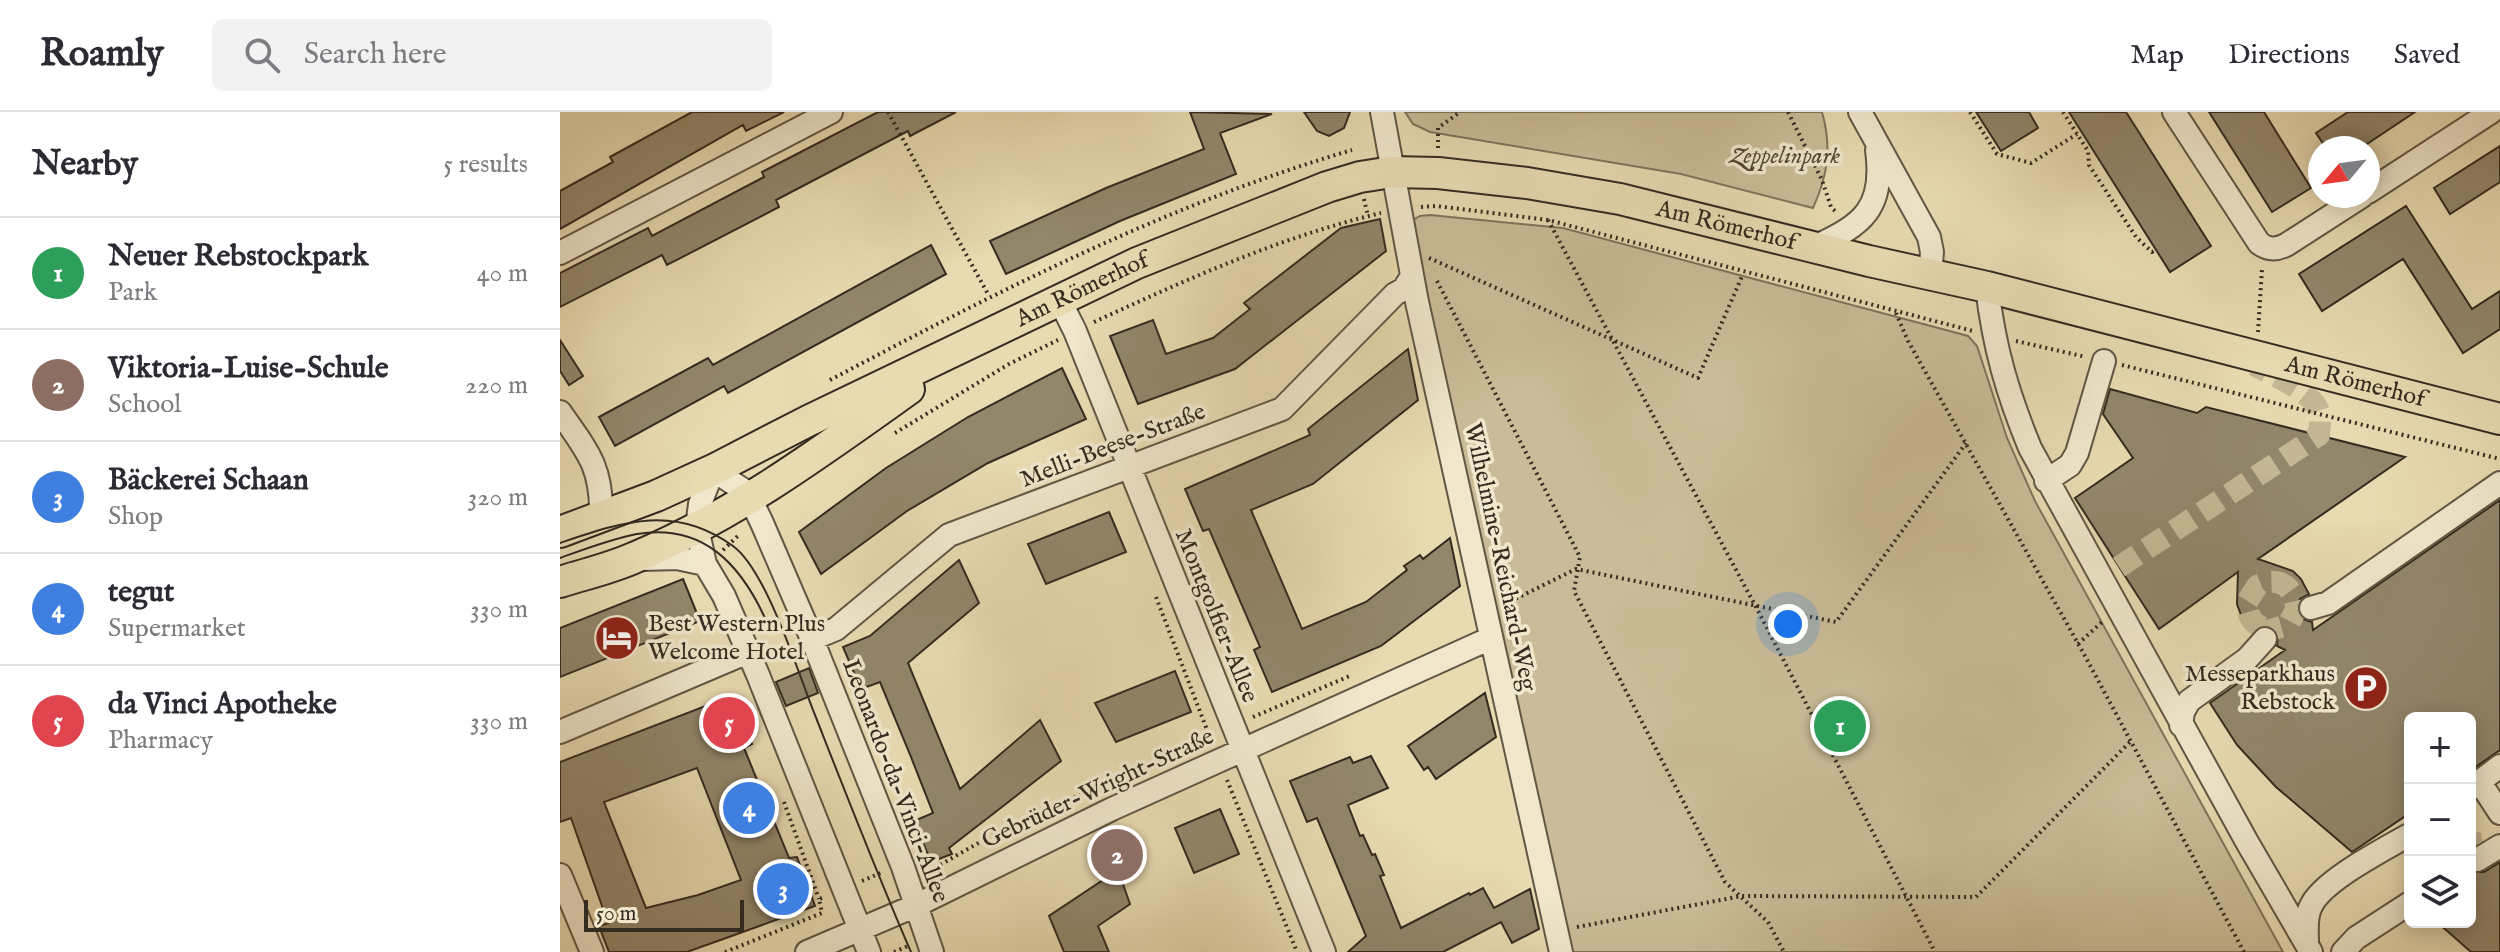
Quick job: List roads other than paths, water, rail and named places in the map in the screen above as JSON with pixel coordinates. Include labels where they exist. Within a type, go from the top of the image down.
[{"type":"main road","name":"Am Römerhof","points":[[560,532],[713,470],[1137,263],[1270,207],[1360,177],[1392,172],[1438,173],[1527,183],[1604,196],[1987,287],[2500,419]]},
{"type":"main road","name":"Am Römerhof","points":[[560,582],[633,559],[750,498],[814,457],[969,345]]},
{"type":"street","points":[[560,253],[831,112]]},
{"type":"street","name":"Wilhelmine-Reichard-Weg","points":[[1382,112],[1412,276],[1465,526],[1559,941]]},
{"type":"street","points":[[1860,112],[1929,237],[1932,252],[1930,275]]},
{"type":"street","points":[[2174,112],[2264,247],[2278,249],[2343,208]]},
{"type":"street","points":[[2380,184],[2491,112]]},
{"type":"street","points":[[1814,247],[1861,221],[1877,196],[1880,168],[1876,141]]},
{"type":"street","name":"Melli-Beese-Straße","points":[[812,639],[836,629],[949,535],[1282,409],[1395,294],[1404,289],[1412,276]]},
{"type":"street","points":[[1987,287],[1993,336],[2011,400],[2046,481],[2110,573],[2117,608],[2309,948]]},
{"type":"street","name":"Montgolfier-Allee","points":[[1059,299],[1075,331],[1324,952]]},
{"type":"street","points":[[2046,481],[2070,465],[2077,453],[2104,361]]},
{"type":"street","points":[[560,412],[595,463],[602,489],[601,515]]},
{"type":"street","points":[[713,470],[700,504],[697,528],[705,564],[727,603],[748,652],[869,952]]},
{"type":"street","name":"Leonardo-da-Vinci-Allee","points":[[713,470],[733,482],[750,498],[812,639],[903,867],[932,952]]},
{"type":"street","points":[[2311,608],[2328,603],[2500,483]]},
{"type":"street","points":[[633,559],[677,558],[705,564]]},
{"type":"street","name":"Gebrüder-Wright-Straße","points":[[807,952],[917,905],[1112,809],[1491,638]]},
{"type":"street","points":[[2181,725],[2189,701],[2247,659],[2265,639]]},
{"type":"street","points":[[560,732],[748,652]]},
{"type":"street","points":[[2476,784],[2500,766]]},
{"type":"street","points":[[2476,786],[2500,813]]},
{"type":"street","points":[[2309,948],[2307,919],[2317,895],[2404,838]]},
{"type":"street","points":[[2477,860],[2500,846]]},
{"type":"street","points":[[560,875],[592,952]]},
{"type":"street","points":[[2343,952],[2356,938],[2404,907]]},
{"type":"tunnel","points":[[2119,567],[2319,435],[2319,411],[2310,398],[2254,365]]},
{"type":"tunnel","points":[[2265,639],[2270,630],[2288,625],[2296,610],[2289,589],[2272,582],[2257,586],[2247,602],[2253,621],[2270,630]]},
{"type":"tram line","points":[[560,543],[626,523],[669,521],[690,524],[711,533],[733,546],[746,559],[780,624],[911,952]]},
{"type":"tram line","points":[[560,558],[637,534],[660,532],[681,535],[700,542],[731,565],[765,618]]},
{"type":"place","name":"Best Western Plus Welcome Hotel","points":[[617,638]]},
{"type":"place","name":"Messeparkhaus Rebstock","points":[[2366,688]]},
{"type":"place","name":"da Vinci Apotheke","points":[[729,723]]},
{"type":"place","name":"Neuer Rebstockpark","points":[[1840,726]]},
{"type":"place","name":"tegut","points":[[749,808]]},
{"type":"place","name":"Viktoria-Luise-Schule","points":[[1117,855]]},
{"type":"place","name":"Bäckerei Schaan","points":[[783,889]]},
{"type":"park label","name":"Zeppelinpark","points":[[1785,156]]}]
